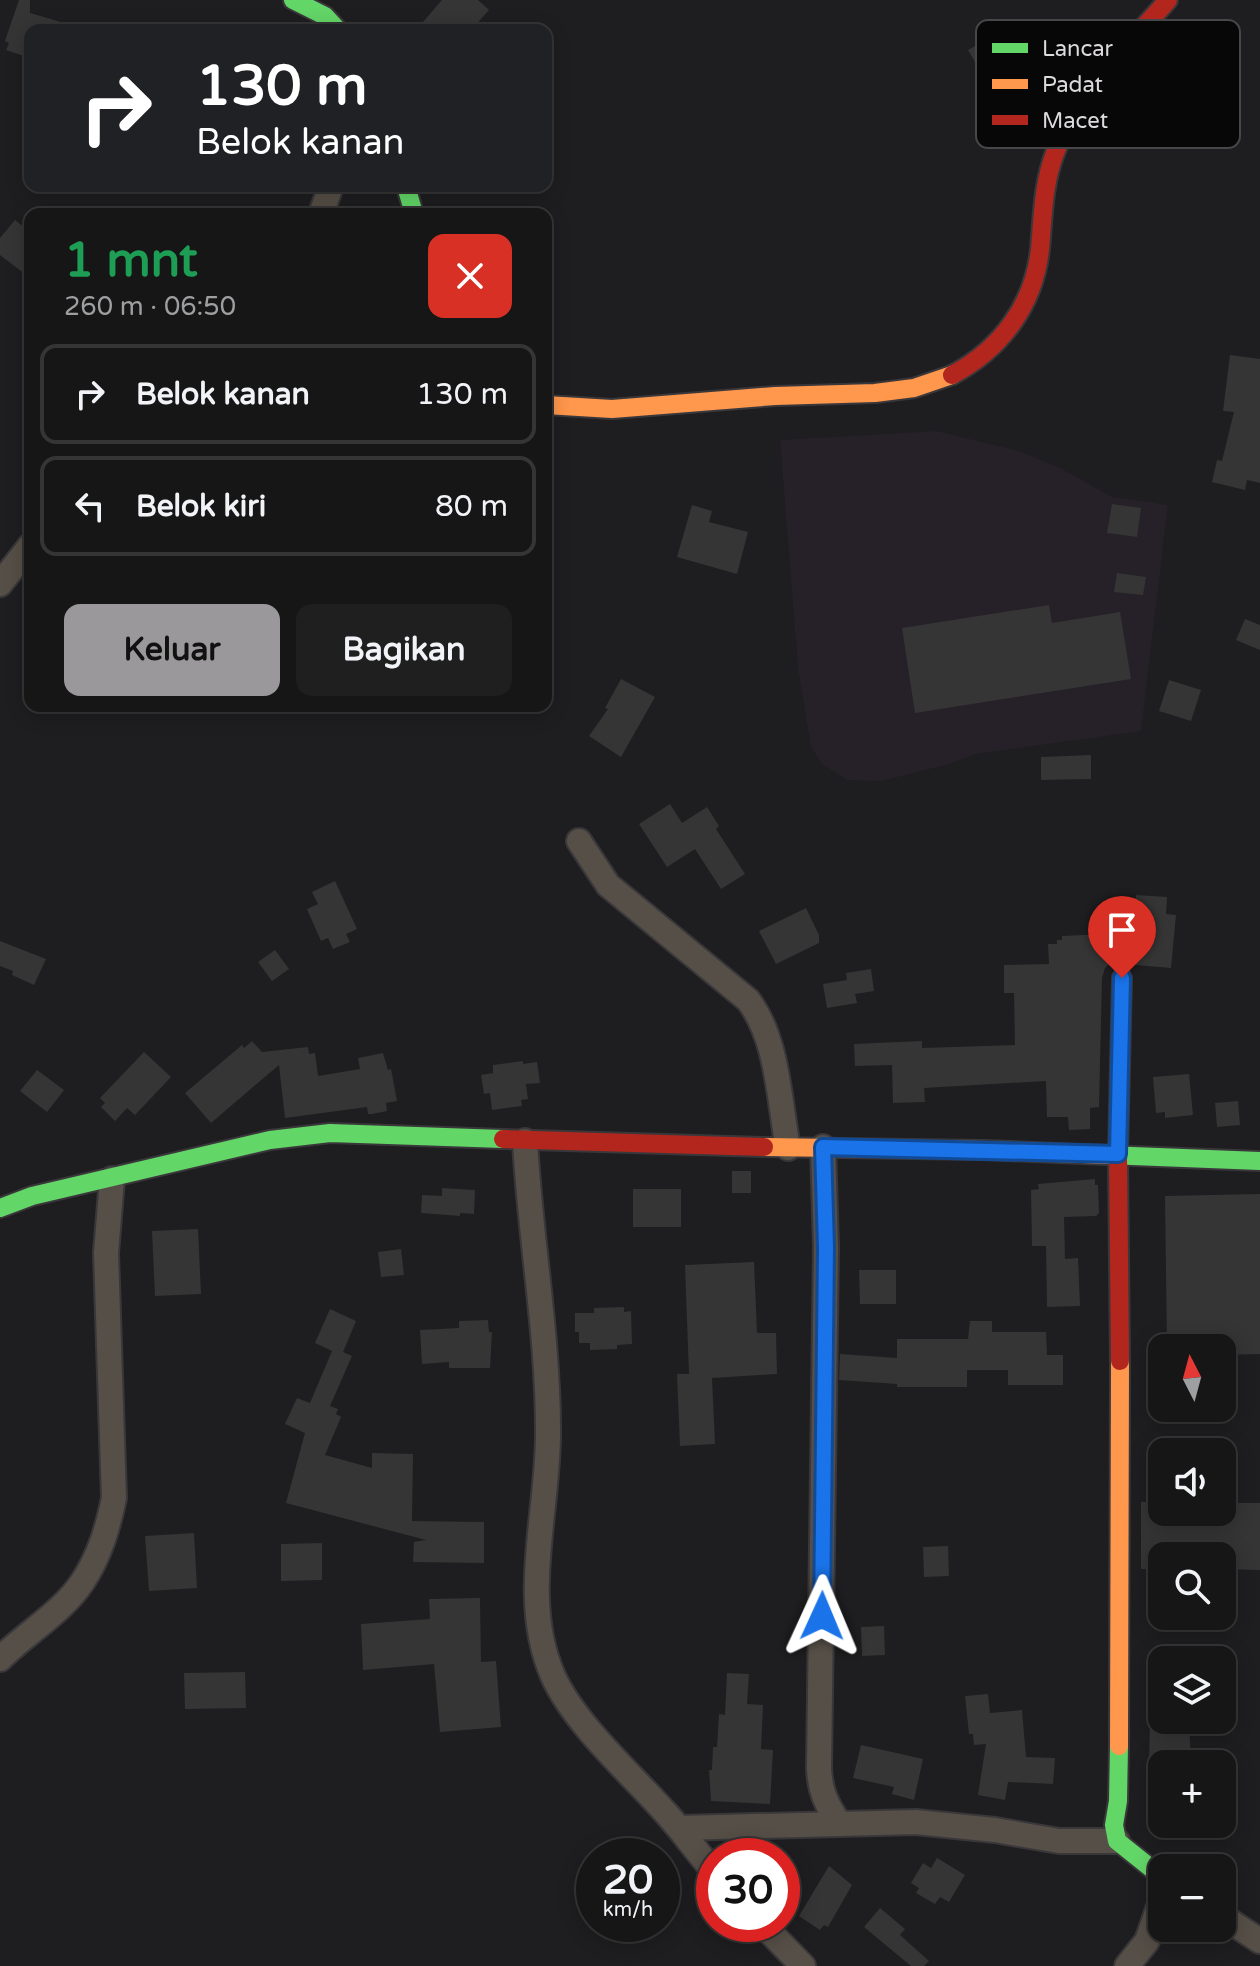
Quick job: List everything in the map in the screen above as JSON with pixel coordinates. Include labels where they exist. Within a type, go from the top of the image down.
[{"type":"street","points":[[293,0],[334,15]]},
{"type":"street","points":[[1151,20],[1168,0]]},
{"type":"street","points":[[552,405],[610,409],[878,391],[931,383],[979,359],[997,343],[1031,292],[1038,270],[1041,210],[1048,174],[1058,148]]},
{"type":"street","points":[[0,584],[24,554]]},
{"type":"street","points":[[579,841],[608,885],[748,1000],[757,1013],[771,1051],[788,1148]]},
{"type":"street","points":[[1117,1841],[1114,1825],[1118,1801],[1120,1726],[1118,1154],[1122,978]]},
{"type":"street","points":[[2,1202],[270,1140],[330,1133],[525,1141],[1118,1154],[1260,1161]]},
{"type":"street","points":[[525,1141],[546,1363],[548,1432],[537,1578],[538,1615],[544,1649],[565,1701],[696,1848]]},
{"type":"street","points":[[823,1147],[826,1248],[819,1786],[839,1823]]},
{"type":"street","points":[[0,1659],[68,1599],[83,1581],[107,1531],[114,1485],[106,1253],[112,1179]]},
{"type":"street","points":[[680,1828],[916,1822],[995,1830],[1059,1841],[1117,1841],[1148,1866]]},
{"type":"street","points":[[1236,1925],[1260,1941]]},
{"type":"street","points":[[1127,1966],[1148,1938]]},
{"type":"street","points":[[780,1942],[803,1966]]},
{"type":"shaded area","points":[[937,431],[1019,451],[1062,469],[1112,497],[1168,505],[1141,731],[976,754],[882,781],[847,780],[822,764],[811,747],[798,668],[780,440]]},
{"type":"building","points":[[19,0],[30,0],[30,13],[68,24],[24,24],[24,56],[6,50],[9,43],[5,41]]},
{"type":"building","points":[[442,0],[478,0],[489,10],[476,24],[421,24]]},
{"type":"building","points":[[976,45],[976,64],[968,50]]},
{"type":"building","points":[[15,220],[24,227],[24,273],[0,255],[0,238]]},
{"type":"building","points":[[1230,355],[1260,359],[1260,483],[1247,480],[1245,490],[1212,482],[1217,460],[1222,461],[1234,412],[1223,411]]},
{"type":"building","points":[[1112,504],[1141,508],[1137,537],[1107,533]]},
{"type":"building","points":[[692,505],[712,511],[709,522],[748,532],[737,574],[677,557]]},
{"type":"building","points":[[1117,573],[1146,577],[1143,595],[1114,592]]},
{"type":"building","points":[[1049,605],[1052,623],[1120,612],[1131,679],[915,713],[902,628]]},
{"type":"building","points":[[1245,619],[1260,625],[1260,650],[1236,640]]},
{"type":"building","points":[[621,679],[655,697],[621,757],[589,736],[608,709],[605,708]]},
{"type":"building","points":[[1169,680],[1201,690],[1191,721],[1159,711]]},
{"type":"building","points":[[1091,755],[1091,779],[1041,780],[1041,757]]},
{"type":"building","points":[[670,804],[682,823],[707,807],[719,826],[716,829],[745,874],[721,889],[695,849],[667,867],[639,824]]},
{"type":"building","points":[[335,881],[357,929],[346,934],[350,942],[333,949],[328,938],[321,941],[307,909],[318,904],[312,892]]},
{"type":"building","points":[[1136,895],[1167,897],[1166,914],[1176,915],[1171,968],[1136,965],[1122,958],[1112,961],[1105,968],[1102,978],[1099,1107],[1090,1108],[1090,1129],[1069,1130],[1068,1117],[1047,1117],[1046,1081],[924,1088],[925,1102],[893,1103],[892,1065],[855,1066],[854,1044],[922,1041],[922,1048],[1015,1045],[1014,993],[1004,993],[1004,965],[1049,964],[1048,944],[1057,944],[1062,936],[1125,933],[1127,911],[1135,912]]},
{"type":"building","points":[[806,908],[819,935],[819,943],[776,964],[759,931]]},
{"type":"building","points":[[0,941],[46,959],[34,985],[0,966]]},
{"type":"building","points":[[275,950],[289,969],[272,981],[258,962]]},
{"type":"building","points":[[871,969],[874,991],[855,994],[857,1003],[827,1008],[823,984],[847,980],[846,973]]},
{"type":"building","points":[[252,1041],[262,1052],[308,1047],[309,1054],[315,1053],[318,1076],[360,1069],[358,1058],[383,1053],[388,1070],[391,1069],[397,1101],[386,1103],[387,1111],[372,1114],[368,1114],[367,1107],[285,1118],[279,1065],[211,1123],[185,1093],[242,1045],[244,1048]]},
{"type":"building","points":[[144,1052],[171,1077],[135,1115],[127,1108],[115,1121],[101,1107],[105,1103],[100,1098]]},
{"type":"building","points":[[523,1061],[523,1064],[537,1062],[540,1083],[526,1084],[528,1099],[521,1100],[522,1106],[492,1110],[490,1093],[484,1094],[481,1075],[493,1073],[493,1065]]},
{"type":"building","points":[[37,1070],[64,1090],[47,1112],[20,1091]]},
{"type":"building","points":[[1189,1074],[1193,1115],[1165,1118],[1165,1112],[1156,1113],[1153,1077]]},
{"type":"building","points":[[1238,1101],[1240,1125],[1217,1127],[1215,1103]]},
{"type":"building","points":[[732,1171],[751,1171],[751,1193],[732,1193]]},
{"type":"building","points":[[1095,1179],[1099,1213],[1096,1216],[1064,1217],[1065,1259],[1078,1258],[1080,1306],[1047,1307],[1046,1246],[1032,1246],[1031,1190],[1039,1189],[1038,1184]]},
{"type":"building","points":[[442,1188],[475,1190],[474,1214],[421,1213],[422,1195],[442,1196]]},
{"type":"building","points":[[633,1189],[681,1189],[681,1227],[633,1227]]},
{"type":"building","points":[[1260,1194],[1260,1354],[1236,1355],[1236,1334],[1167,1334],[1165,1196]]},
{"type":"building","points":[[198,1229],[201,1294],[155,1296],[152,1231]]},
{"type":"building","points":[[401,1249],[404,1275],[381,1277],[378,1252]]},
{"type":"building","points":[[754,1262],[757,1333],[776,1333],[777,1374],[712,1378],[715,1444],[680,1446],[677,1374],[689,1374],[685,1265]]},
{"type":"building","points":[[859,1270],[896,1270],[896,1304],[860,1304]]},
{"type":"building","points":[[624,1307],[624,1312],[631,1311],[632,1344],[617,1345],[617,1349],[590,1350],[590,1343],[579,1343],[579,1332],[575,1332],[575,1313],[594,1313],[594,1308]]},
{"type":"building","points":[[330,1309],[356,1321],[343,1352],[352,1356],[330,1406],[338,1409],[336,1414],[341,1417],[325,1455],[372,1468],[372,1453],[413,1454],[412,1521],[484,1522],[484,1563],[413,1562],[414,1542],[426,1540],[286,1503],[305,1433],[285,1424],[297,1398],[310,1403],[332,1351],[315,1343]]},
{"type":"building","points":[[488,1320],[489,1332],[492,1332],[490,1368],[449,1368],[449,1362],[422,1364],[420,1330],[459,1328],[459,1321]]},
{"type":"building","points":[[970,1321],[992,1321],[992,1332],[1046,1332],[1047,1355],[1063,1355],[1063,1385],[1008,1385],[1008,1370],[967,1370],[967,1387],[897,1387],[897,1384],[839,1380],[840,1354],[897,1358],[897,1339],[968,1339]]},
{"type":"building","points":[[1141,1502],[1148,1502],[1148,1526],[1236,1526],[1236,1503],[1260,1503],[1260,1570],[1236,1569],[1236,1542],[1148,1542],[1148,1569],[1141,1569]]},
{"type":"building","points":[[194,1533],[197,1588],[149,1591],[145,1536]]},
{"type":"building","points":[[322,1543],[322,1580],[281,1581],[281,1544]]},
{"type":"building","points":[[948,1546],[949,1576],[924,1577],[923,1547]]},
{"type":"building","points":[[480,1598],[481,1662],[496,1661],[501,1727],[440,1732],[434,1664],[363,1670],[361,1624],[430,1619],[429,1599]]},
{"type":"building","points":[[884,1626],[885,1655],[862,1656],[861,1627]]},
{"type":"building","points":[[245,1672],[246,1708],[185,1709],[184,1673]]},
{"type":"building","points":[[727,1673],[749,1674],[747,1704],[763,1705],[761,1749],[773,1750],[770,1804],[711,1801],[709,1770],[712,1770],[713,1747],[717,1747],[719,1714],[725,1715]]},
{"type":"building","points":[[988,1694],[990,1713],[1022,1710],[1026,1757],[1055,1758],[1053,1784],[1008,1782],[1005,1800],[978,1795],[986,1744],[974,1745],[973,1734],[969,1734],[965,1696]]},
{"type":"building","points":[[1150,1734],[1190,1734],[1190,1750],[1149,1750]]},
{"type":"building","points":[[861,1745],[923,1759],[914,1800],[892,1794],[894,1787],[853,1778]]},
{"type":"building","points":[[937,1858],[965,1875],[949,1902],[940,1897],[935,1904],[916,1893],[919,1888],[911,1883],[923,1863],[931,1868]]},
{"type":"building","points":[[829,1866],[852,1885],[828,1927],[824,1925],[820,1930],[800,1914]]},
{"type":"building","points":[[880,1908],[905,1929],[900,1935],[929,1961],[924,1966],[911,1966],[864,1927]]},
{"type":"traffic: fast","points":[[293,0],[325,16],[332,24]]},
{"type":"traffic: fast","points":[[408,192],[412,208]]},
{"type":"traffic: fast","points":[[0,1208],[32,1196],[270,1140],[330,1133],[503,1139]]},
{"type":"traffic: fast","points":[[1107,1155],[1260,1161]]},
{"type":"traffic: fast","points":[[1119,1746],[1118,1801],[1114,1825],[1117,1841],[1148,1866]]},
{"type":"traffic: slow","points":[[552,405],[612,409],[775,396],[875,393],[914,388],[952,375]]},
{"type":"traffic: slow","points":[[764,1147],[1107,1155]]},
{"type":"traffic: slow","points":[[1119,1746],[1120,1361]]},
{"type":"traffic: jam","points":[[1150,20],[1168,0]]},
{"type":"traffic: jam","points":[[952,375],[986,352],[1000,338],[1031,289],[1037,269],[1048,176],[1057,148]]},
{"type":"traffic: jam","points":[[1120,1361],[1118,1154],[1122,978]]},
{"type":"traffic: jam","points":[[503,1139],[764,1147]]},
{"type":"route","points":[[822,1616],[826,1248],[823,1147],[1118,1154],[1122,978]]}]
